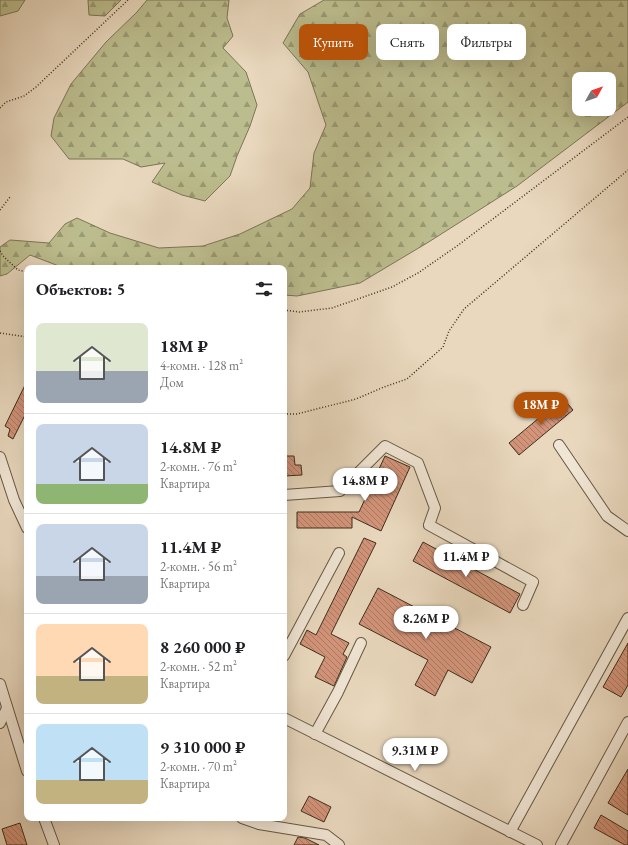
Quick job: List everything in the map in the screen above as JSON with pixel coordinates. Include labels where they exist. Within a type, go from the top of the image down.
[{"type":"street","points":[[559,445],[607,516],[628,531]]},
{"type":"street","points":[[287,495],[340,491],[385,446],[418,463],[435,508],[429,525],[533,582],[523,606]]},
{"type":"street","points":[[0,457],[14,500],[24,522]]},
{"type":"street","points":[[287,650],[339,553]]},
{"type":"street","points":[[510,832],[628,618]]},
{"type":"street","points":[[315,734],[338,692],[361,643]]},
{"type":"street","points":[[0,684],[24,761]]},
{"type":"street","points":[[0,723],[7,708]]},
{"type":"street","points":[[287,720],[537,845]]},
{"type":"street","points":[[562,845],[628,722]]},
{"type":"street","points":[[45,821],[54,845]]},
{"type":"street","points":[[250,821],[259,824],[326,835],[339,845]]},
{"type":"path","points":[[0,108],[6,102],[24,96],[36,87],[128,0]]},
{"type":"path","points":[[287,310],[299,312],[332,308],[392,287],[418,273],[457,246],[628,117]]},
{"type":"path","points":[[287,414],[297,414],[356,399],[407,379],[443,347],[449,331],[464,309],[628,170]]},
{"type":"path","points":[[0,210],[10,197]]},
{"type":"path","points":[[0,251],[3,256],[18,270],[24,271]]},
{"type":"path","points":[[0,333],[24,337]]},
{"type":"green space","points":[[0,0],[25,0],[18,11],[0,16]]},
{"type":"green space","points":[[88,0],[121,0],[105,16],[89,15]]},
{"type":"green space","points":[[147,0],[229,0],[227,18],[233,36],[223,48],[246,72],[257,105],[230,176],[205,201],[182,195],[152,182],[165,163],[141,167],[123,159],[69,159],[51,136],[54,118],[71,84],[106,42],[137,12]]},
{"type":"green space","points":[[324,0],[628,0],[628,102],[616,111],[616,72],[572,72],[572,116],[610,116],[517,186],[360,283],[297,296],[287,295],[287,265],[56,265],[30,255],[7,274],[0,276],[0,247],[10,240],[49,243],[65,224],[77,218],[110,233],[159,248],[203,246],[240,234],[292,209],[310,188],[314,153],[326,125],[308,72],[283,43],[300,14]]},
{"type":"building","points":[[24,387],[24,417],[13,439],[8,436],[10,429],[5,426]]},
{"type":"building","points":[[563,398],[573,410],[519,455],[509,443]]},
{"type":"building","points":[[287,456],[294,456],[295,465],[301,465],[302,475],[287,476]]},
{"type":"building","points":[[385,456],[410,467],[381,531],[352,517],[352,528],[297,528],[297,512],[359,512]]},
{"type":"building","points":[[364,538],[376,543],[331,634],[349,643],[343,654],[347,657],[334,686],[315,677],[325,657],[300,644],[307,630],[316,635]]},
{"type":"building","points":[[423,542],[520,594],[510,613],[413,561]]},
{"type":"building","points":[[378,588],[491,647],[472,683],[448,670],[435,696],[415,685],[428,660],[359,624]]},
{"type":"building","points":[[628,643],[628,685],[621,697],[603,687]]},
{"type":"building","points":[[628,769],[628,815],[608,803]]},
{"type":"building","points":[[309,796],[331,807],[324,822],[301,811]]},
{"type":"building","points":[[601,815],[628,831],[628,845],[625,845],[594,828]]},
{"type":"building","points":[[20,823],[27,845],[7,845],[2,829]]},
{"type":"building","points":[[298,837],[305,838],[319,845],[294,845]]}]
